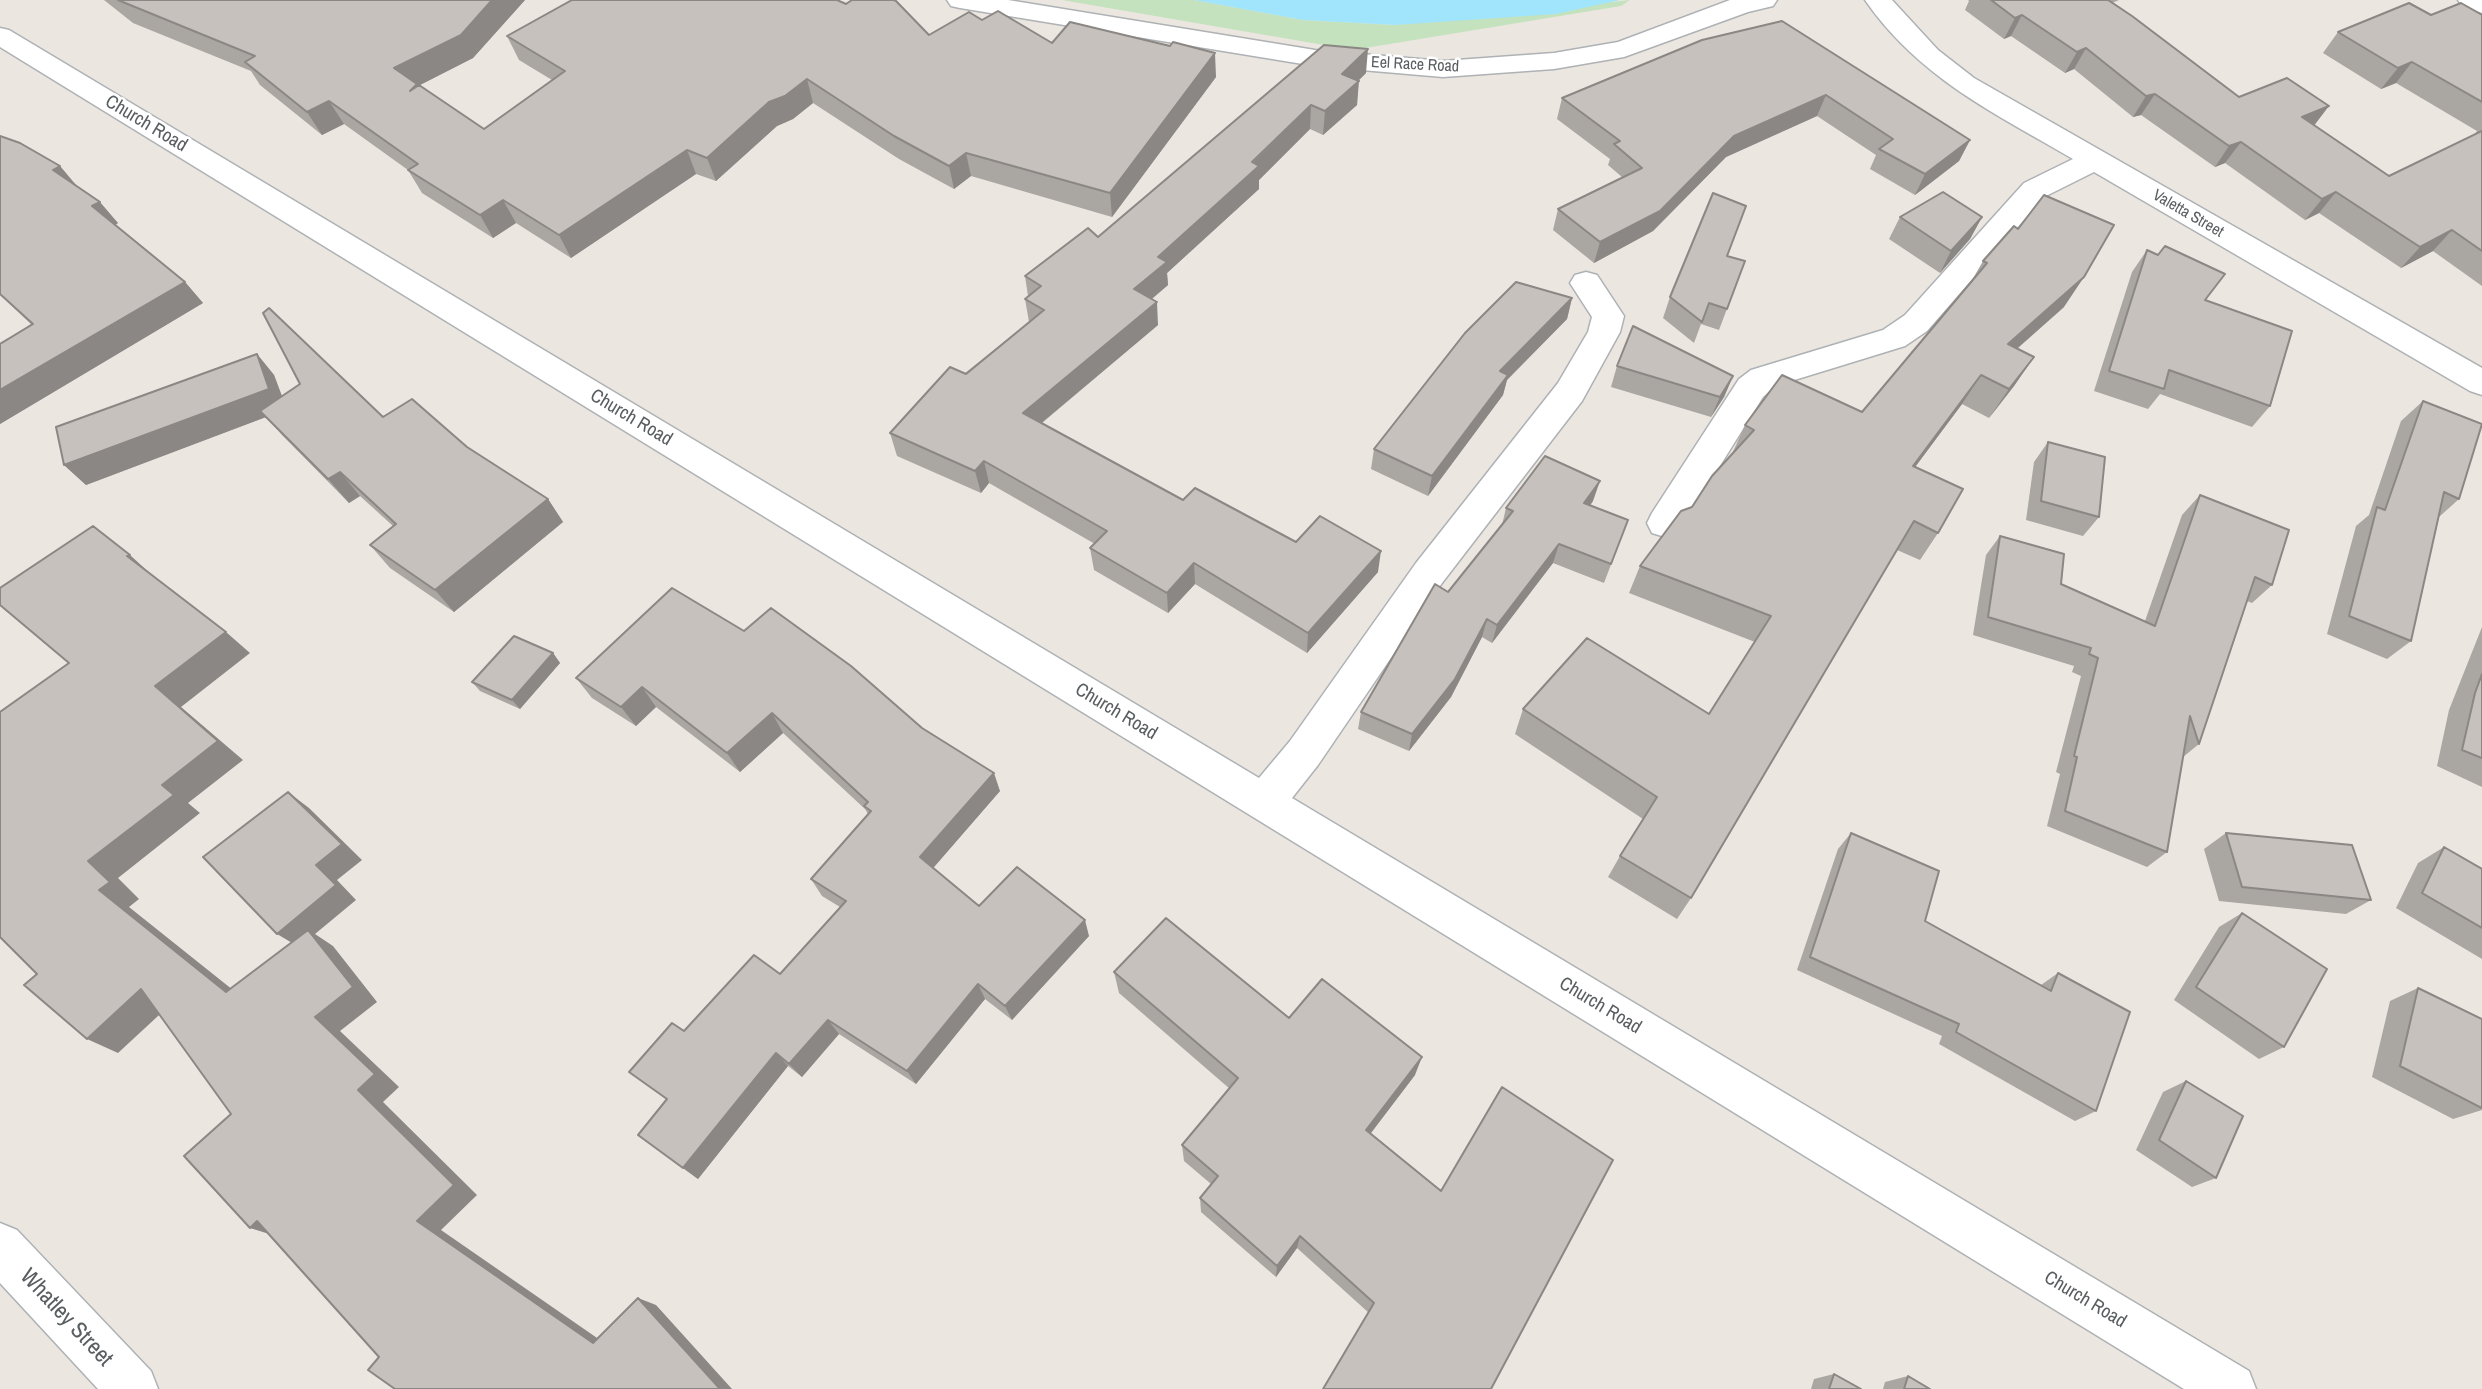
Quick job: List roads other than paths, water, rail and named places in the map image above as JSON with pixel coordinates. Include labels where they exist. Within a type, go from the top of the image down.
[{"type":"street","name":"Eel Race Road","points":[[960,0],[1315,58],[1443,69],[1554,61],[1624,49],[1751,2]]},
{"type":"street","name":"Valetta Street","points":[[1853,0],[1903,32],[1954,78],[2482,383]]},
{"type":"street","name":"Valetta Street","points":[[1878,0],[1903,32]]},
{"type":"street","points":[[2471,0],[2482,5]]},
{"type":"street","name":"Church Road","points":[[0,36],[2231,1389]]},
{"type":"street","points":[[1665,523],[1751,388],[1763,378],[1894,338],[1916,323],[2034,190],[2095,160]]},
{"type":"street","points":[[1264,802],[1304,753],[1429,573],[1570,391],[1604,332],[1608,316],[1586,283]]},
{"type":"street","name":"Whatley Street","points":[[0,1247],[133,1389]]},
{"type":"water","points":[[1194,0],[1620,0],[1556,14],[1395,25],[1303,20]]}]
